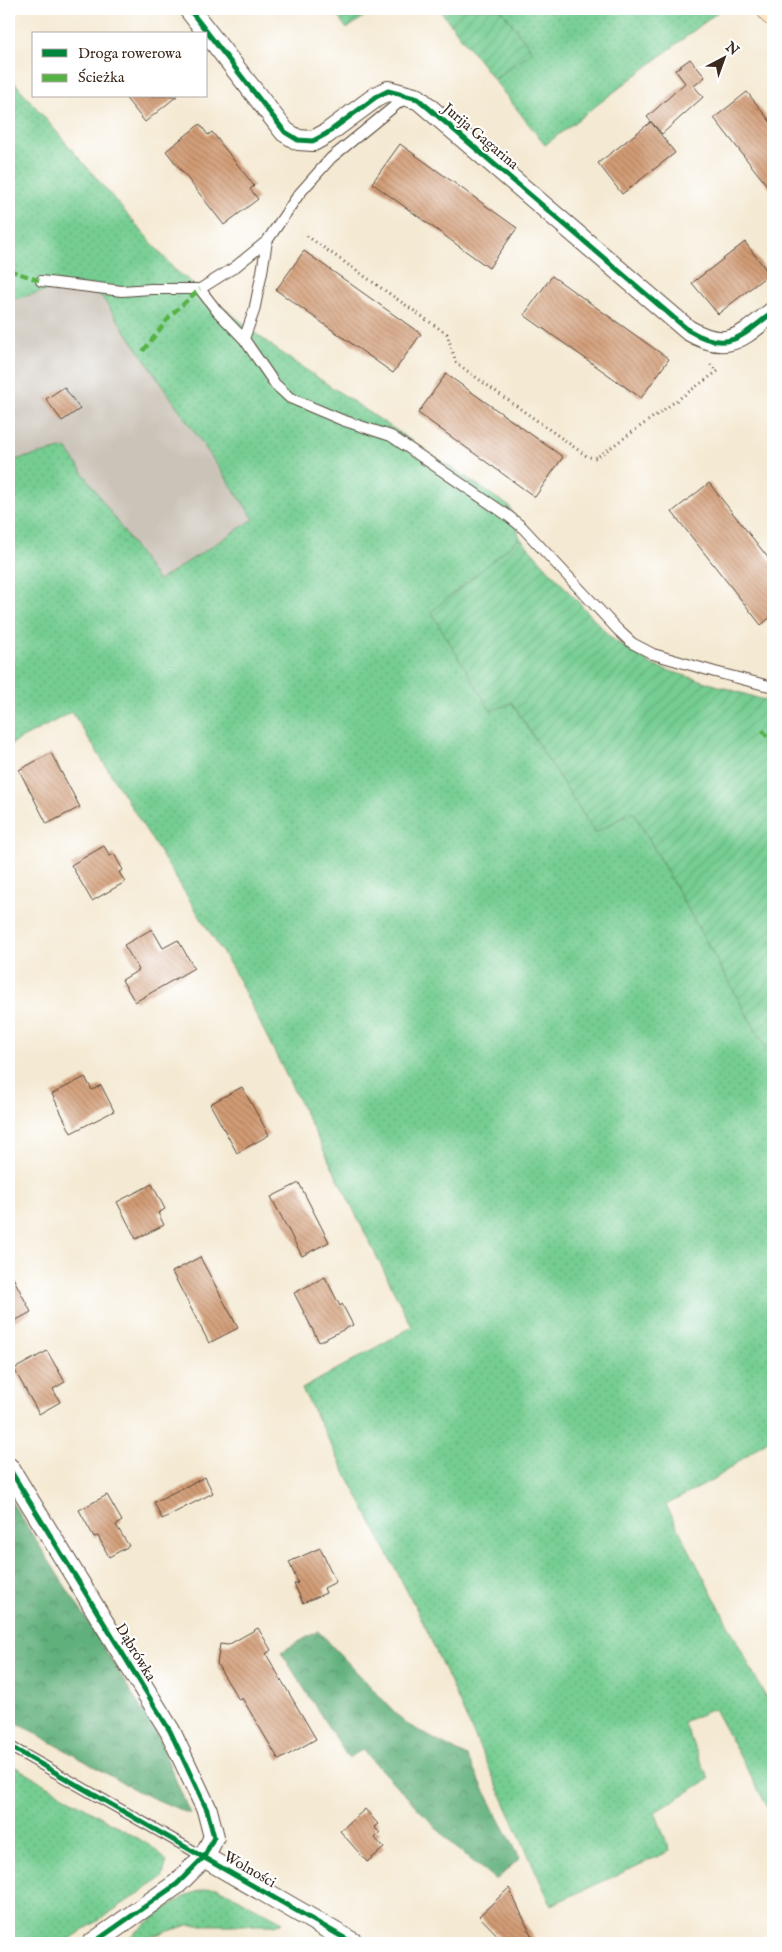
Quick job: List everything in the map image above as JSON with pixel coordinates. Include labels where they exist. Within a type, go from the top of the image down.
[{"type":"street","name":"Jurija Gagarina","points":[[189,9],[207,32]]},
{"type":"street","name":"Jurija Gagarina","points":[[208,33],[285,132],[298,140],[313,141],[326,134],[376,97],[388,92],[418,99],[688,330],[700,337],[726,341],[739,338],[773,312]]},
{"type":"street","name":"Dąbrówka","points":[[9,1468],[170,1731],[207,1810],[214,1837],[204,1858]]},
{"type":"street","name":"Wolności","points":[[93,1943],[177,1884],[204,1858],[353,1943]]},
{"type":"lane","points":[[41,281],[122,291],[151,288],[200,289],[235,267],[267,241],[299,194],[331,158],[408,96]]},
{"type":"lane","points":[[244,339],[254,311],[267,241]]},
{"type":"lane","points":[[200,289],[217,311],[244,339],[275,384],[290,398],[342,420],[391,436],[507,515],[522,527],[632,643],[662,656],[773,687]]},
{"type":"lane","points":[[9,1746],[204,1858]]},
{"type":"path","points":[[307,236],[447,334],[456,363],[588,457],[596,458],[718,371]]},
{"type":"shaded area","points":[[50,290],[100,294],[254,519],[158,581],[66,448],[14,460],[9,437],[9,302],[10,300]]},
{"type":"green space","points":[[332,9],[374,9],[347,29]]},
{"type":"green space","points":[[439,9],[501,9],[532,51],[494,80]]},
{"type":"green space","points":[[501,9],[722,9],[545,145],[494,80],[532,51]]},
{"type":"green space","points":[[9,76],[174,269],[281,353],[510,507],[520,538],[431,613],[512,703],[595,833],[633,811],[773,1061],[773,1436],[715,1479],[666,1505],[773,1711],[773,1817],[714,1709],[683,1722],[709,1779],[655,1812],[670,1851],[551,1905],[420,1616],[302,1389],[412,1327],[234,971],[72,712],[9,745],[9,509],[14,495],[14,460],[66,448],[158,581],[254,519],[100,294],[50,290],[10,300],[9,302]]},
{"type":"green space","points":[[520,538],[611,638],[654,666],[767,701],[773,700],[773,1061],[633,811],[595,833],[512,703],[491,711],[431,612]]},
{"type":"green space","points":[[9,1498],[97,1636],[157,1735],[190,1814],[139,1792],[9,1718]]},
{"type":"green space","points":[[318,1631],[405,1723],[467,1757],[520,1858],[496,1880],[455,1847],[362,1750],[348,1758],[281,1652]]},
{"type":"green space","points":[[9,1763],[151,1846],[167,1861],[162,1878],[64,1943],[9,1943]]},
{"type":"green space","points":[[217,1887],[283,1922],[274,1925],[188,1925],[131,1943],[123,1943],[166,1908],[190,1894]]},
{"type":"building","points":[[690,59],[705,77],[694,86],[703,97],[662,134],[647,117],[685,83],[675,70]]},
{"type":"building","points":[[747,92],[773,125],[773,193],[714,118]]},
{"type":"building","points":[[126,98],[175,98],[145,122]]},
{"type":"building","points":[[651,122],[675,153],[622,194],[598,163]]},
{"type":"building","points":[[200,124],[208,135],[212,132],[254,186],[250,189],[258,199],[224,225],[166,151]]},
{"type":"building","points":[[400,144],[517,228],[489,268],[372,183]]},
{"type":"building","points":[[745,242],[769,274],[718,314],[692,283]]},
{"type":"building","points":[[304,251],[421,334],[393,373],[276,290]]},
{"type":"building","points":[[552,276],[669,359],[641,398],[524,315]]},
{"type":"building","points":[[446,374],[563,457],[535,497],[418,413]]},
{"type":"building","points":[[64,387],[80,409],[62,421],[46,399]]},
{"type":"building","points":[[709,483],[773,564],[773,615],[761,625],[672,512]]},
{"type":"building","points":[[51,753],[80,807],[47,824],[19,770]]},
{"type":"building","points":[[104,846],[110,856],[114,854],[123,870],[119,872],[125,882],[92,901],[71,865]]},
{"type":"building","points":[[152,929],[163,948],[178,940],[194,968],[135,1002],[122,980],[139,970],[124,945]]},
{"type":"building","points":[[85,1077],[92,1090],[101,1085],[114,1111],[71,1133],[52,1094]]},
{"type":"building","points":[[242,1087],[269,1135],[237,1153],[210,1104]]},
{"type":"building","points":[[299,1183],[329,1242],[302,1256],[271,1197]]},
{"type":"building","points":[[152,1184],[165,1209],[158,1213],[164,1225],[136,1239],[117,1202]]},
{"type":"building","points":[[200,1257],[238,1328],[209,1343],[172,1272]]},
{"type":"building","points":[[9,1270],[31,1312],[9,1324]]},
{"type":"building","points":[[325,1277],[340,1306],[342,1304],[353,1325],[319,1342],[294,1293]]},
{"type":"building","points":[[47,1351],[65,1382],[53,1389],[60,1402],[39,1414],[14,1369]]},
{"type":"building","points":[[205,1477],[213,1493],[162,1519],[154,1502]]},
{"type":"building","points":[[107,1495],[122,1521],[116,1525],[129,1546],[109,1557],[98,1536],[94,1537],[79,1510]]},
{"type":"building","points":[[320,1548],[336,1582],[324,1588],[326,1593],[303,1603],[294,1584],[298,1583],[289,1562]]},
{"type":"building","points":[[258,1628],[271,1650],[266,1654],[316,1739],[279,1760],[242,1698],[239,1700],[217,1664],[220,1644],[228,1645]]},
{"type":"building","points":[[365,1809],[378,1824],[374,1827],[380,1833],[375,1838],[384,1848],[367,1862],[340,1831]]},
{"type":"building","points":[[509,1888],[535,1943],[505,1943],[479,1916]]},
{"type":"marked path","points":[[9,270],[41,281]]},
{"type":"marked path","points":[[143,351],[171,315],[200,289]]},
{"type":"marked path","points":[[763,730],[773,748]]},
{"type":"cycle path","points":[[189,9],[207,32]]},
{"type":"cycle path","points":[[208,33],[285,132],[298,140],[313,141],[326,134],[376,97],[388,91],[418,99],[688,330],[714,341],[734,339],[743,335],[773,312]]},
{"type":"cycle path","points":[[9,1468],[170,1731],[207,1810],[214,1837],[204,1857],[177,1884],[93,1943]]},
{"type":"cycle path","points":[[9,1746],[353,1943]]}]
